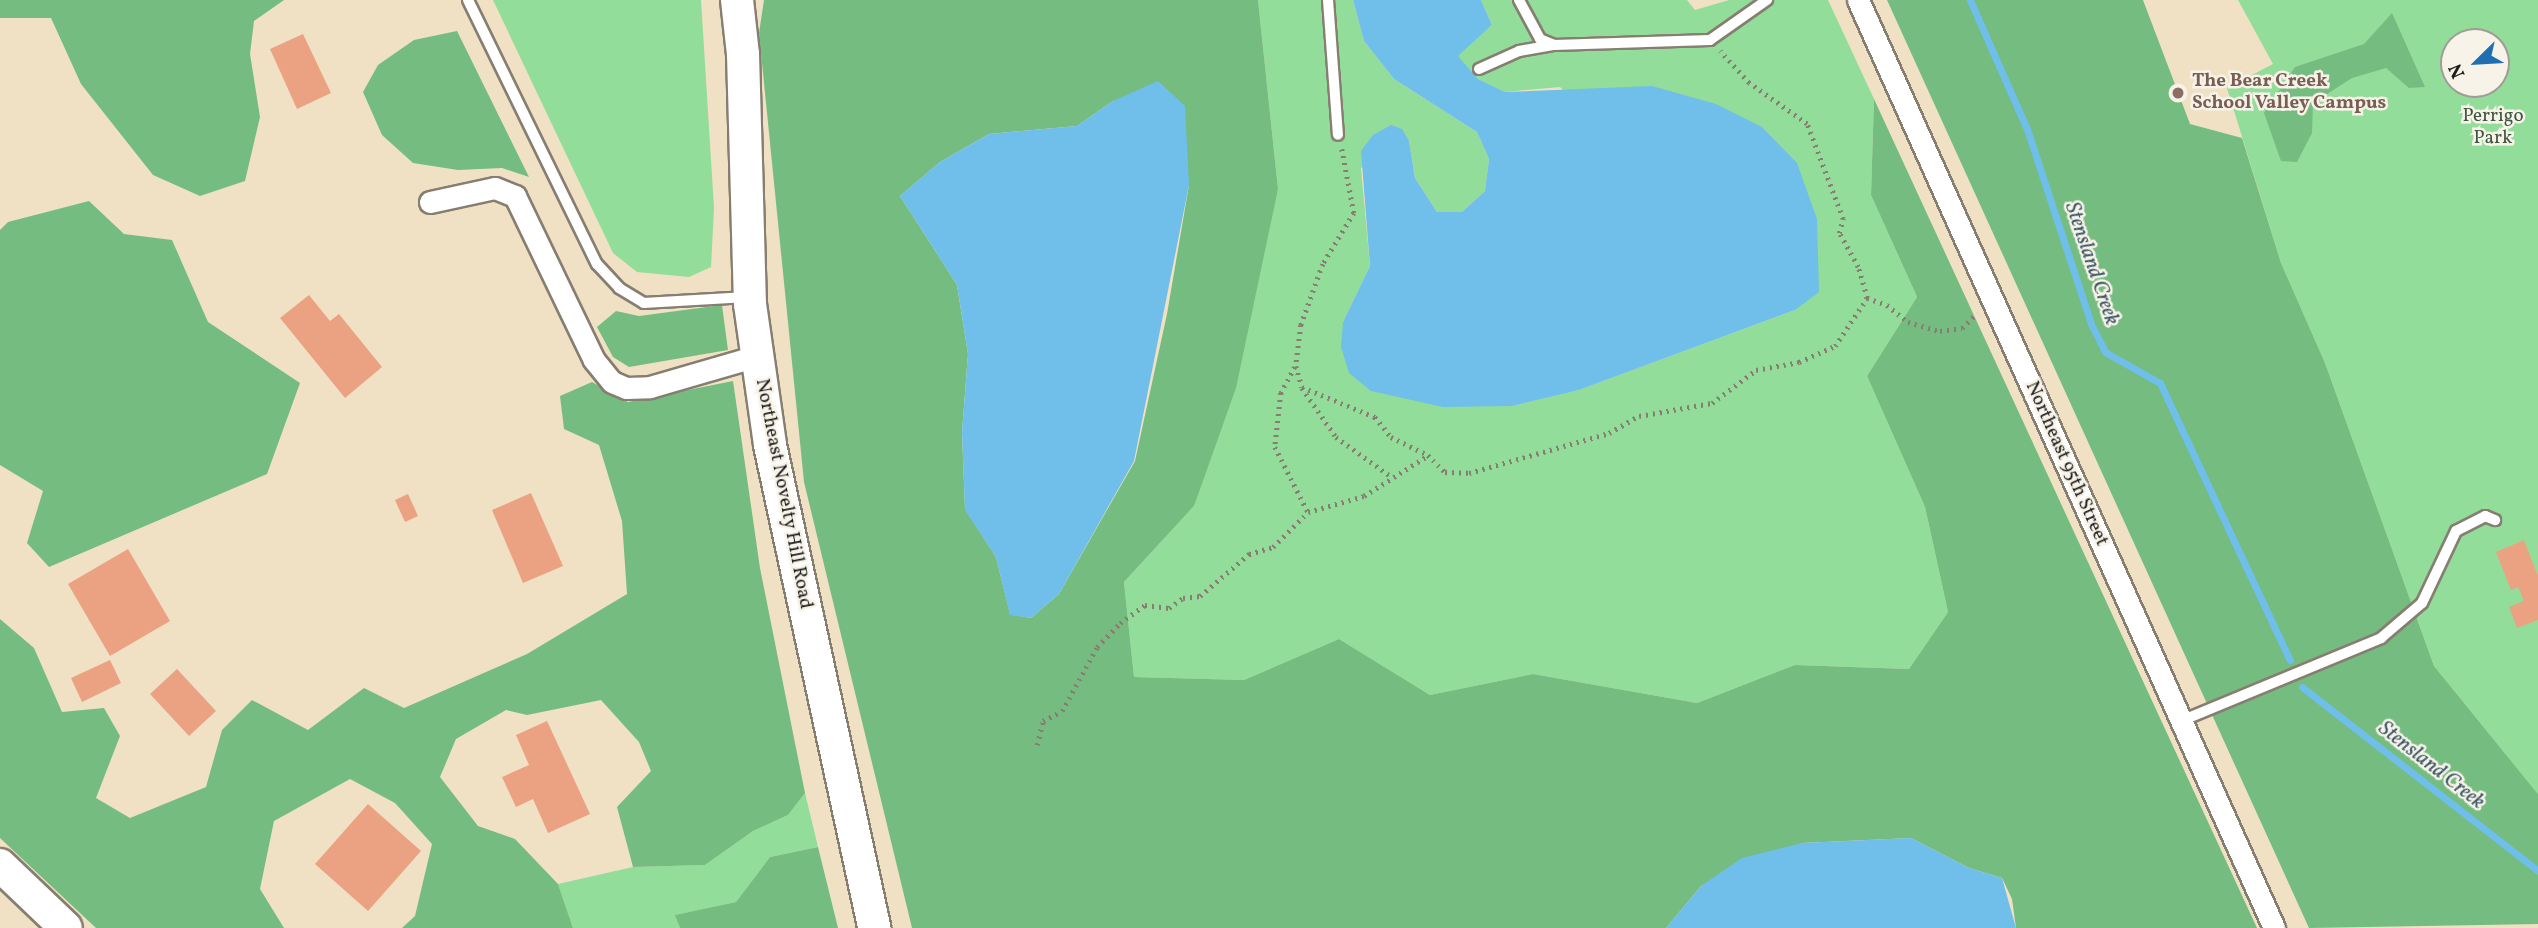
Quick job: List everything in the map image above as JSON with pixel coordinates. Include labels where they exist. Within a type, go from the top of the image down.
[{"type":"main road","name":"Northeast Novelty Hill Road","points":[[737,0],[743,54],[750,297],[757,356],[771,445],[874,928]]},
{"type":"main road","name":"Northeast Novelty Hill Road","points":[[743,54],[747,0]]},
{"type":"main road","points":[[0,865],[66,928]]},
{"type":"street","name":"Northeast 95th Street","points":[[1857,0],[2274,928]]},
{"type":"street","points":[[430,202],[495,188],[515,197],[594,360],[612,382],[626,388],[650,387],[757,356]]},
{"type":"lane","points":[[468,0],[597,264],[619,288],[644,303],[750,297]]},
{"type":"lane","points":[[1328,0],[1338,135]]},
{"type":"lane","points":[[1519,0],[1541,39],[1554,45]]},
{"type":"lane","points":[[1479,69],[1519,51],[1554,45],[1710,40],[1767,0]]},
{"type":"lane","points":[[2181,721],[2381,638],[2422,603],[2456,531],[2485,516],[2495,520]]},
{"type":"path","points":[[1302,387],[1376,417],[1391,437],[1428,455],[1445,472],[1469,473],[1609,433],[1639,416],[1712,403],[1756,370],[1800,362],[1835,346],[1867,298],[1858,267],[1839,233],[1843,219],[1807,124],[1749,83],[1710,40]]},
{"type":"path","points":[[1308,512],[1275,447],[1281,393],[1296,366],[1301,325],[1323,264],[1354,213],[1338,135]]},
{"type":"path","points":[[1867,298],[1887,305],[1908,322],[1940,331],[1962,328],[1991,298]]},
{"type":"path","points":[[1296,366],[1302,387],[1336,438],[1393,478]]},
{"type":"path","points":[[1037,745],[1043,721],[1062,711],[1097,647],[1120,623],[1145,605],[1169,608],[1184,598],[1200,596],[1211,582],[1249,554],[1273,547],[1308,512],[1364,496],[1428,455]]},
{"type":"green space","points":[[0,0],[284,0],[254,21],[250,54],[260,117],[245,181],[200,196],[153,175],[81,84],[51,18],[0,18]]},
{"type":"green space","points":[[493,0],[701,0],[714,208],[711,267],[689,277],[637,272],[613,253]]},
{"type":"green space","points":[[764,0],[1258,0],[1278,189],[1236,388],[1194,506],[1124,582],[1134,677],[1244,680],[1339,639],[1430,695],[1533,674],[1697,703],[1795,665],[1909,669],[1948,612],[1925,507],[1867,376],[1917,297],[1871,195],[1874,99],[2257,928],[2016,928],[2012,899],[2002,878],[1969,868],[1911,838],[1802,843],[1701,886],[1666,928],[912,928],[804,482],[759,33]],"holes":[[[1113,101],[1189,185],[1167,314],[1135,461],[1059,594],[1031,618],[1010,614],[996,557],[965,509],[962,432],[968,354],[957,285],[900,196],[940,162],[989,134],[1077,126]]]},
{"type":"green space","points":[[1258,0],[1353,0],[1364,41],[1394,79],[1477,132],[1489,159],[1485,191],[1462,212],[1437,212],[1415,178],[1409,141],[1361,168],[1370,266],[1343,322],[1513,406],[1579,390],[1795,310],[1560,87],[1505,92],[1478,79],[1457,56],[1492,25],[1481,0],[1687,0],[1695,10],[1729,0],[1828,0],[1874,99],[1871,195],[1917,297],[1867,376],[1925,507],[1948,612],[1909,669],[1795,665],[1697,703],[1533,674],[1430,695],[1339,639],[1244,680],[1134,677],[1124,582],[1194,506],[1278,189]]},
{"type":"green space","points":[[1887,0],[2143,0],[2190,124],[2242,138],[2281,263],[2325,363],[2434,666],[2538,794],[2538,924],[2309,928]]},
{"type":"green space","name":"Perrigo Park","points":[[2238,0],[2538,0],[2538,794],[2434,666],[2325,363],[2281,263],[2227,88],[2273,64]]},
{"type":"green space","points":[[2392,13],[2425,87],[2409,88],[2386,68],[2352,78],[2313,103],[2312,133],[2297,162],[2281,161],[2264,113],[2295,67],[2364,44]]},
{"type":"green space","points":[[457,31],[529,177],[502,168],[458,170],[413,163],[382,135],[363,92],[378,65],[414,40]]},
{"type":"green space","points":[[89,201],[124,234],[172,240],[208,322],[300,383],[267,474],[49,567],[27,543],[43,491],[0,465],[0,230],[8,222]]},
{"type":"green space","points":[[722,305],[728,350],[629,367],[613,357],[597,327],[616,311],[639,316]]},
{"type":"green space","points":[[733,381],[760,568],[805,793],[788,815],[753,831],[705,865],[633,867],[617,807],[651,771],[639,742],[601,700],[527,715],[506,710],[456,739],[440,777],[478,826],[515,839],[558,884],[573,928],[402,928],[415,916],[432,844],[395,803],[350,779],[274,821],[260,889],[284,928],[96,928],[0,838],[0,619],[34,648],[62,712],[104,708],[120,736],[96,798],[130,818],[206,787],[222,730],[252,700],[308,730],[364,688],[404,708],[527,654],[627,594],[622,521],[599,445],[564,429],[560,396],[592,382],[628,402]]},
{"type":"green space","points":[[805,793],[818,847],[770,857],[736,902],[676,915],[680,928],[573,928],[558,884],[633,867],[705,865],[753,831],[788,815]]},
{"type":"green space","points":[[818,847],[838,928],[680,928],[675,915],[736,902],[770,857]]},
{"type":"water","points":[[1353,0],[1481,0],[1492,25],[1458,56],[1478,79],[1505,92],[1652,86],[1716,104],[1762,127],[1797,163],[1817,219],[1819,292],[1795,310],[1579,390],[1513,406],[1443,407],[1371,391],[1349,373],[1341,347],[1343,322],[1370,266],[1361,151],[1373,135],[1391,125],[1402,129],[1409,141],[1415,178],[1437,212],[1462,212],[1485,191],[1489,159],[1477,132],[1394,79],[1364,41]]},
{"type":"water","points":[[1158,81],[1185,106],[1189,185],[1134,461],[1059,594],[1031,618],[1010,615],[996,557],[965,510],[962,432],[968,354],[957,285],[900,196],[940,162],[989,134],[1077,126],[1113,101]]},
{"type":"water","points":[[1911,838],[1969,868],[2002,878],[2016,928],[1666,928],[1701,886],[1742,858],[1802,843]]},
{"type":"building","points":[[303,34],[331,93],[297,109],[270,49]]},
{"type":"building","points":[[309,295],[330,321],[339,314],[382,367],[345,398],[280,318]]},
{"type":"building","points":[[531,493],[563,566],[523,583],[492,510]]},
{"type":"building","points":[[408,494],[418,516],[405,522],[395,500]]},
{"type":"building","points":[[2524,540],[2538,576],[2538,620],[2517,628],[2509,607],[2524,601],[2518,587],[2511,590],[2496,552]]},
{"type":"building","points":[[128,549],[170,621],[110,656],[68,584]]},
{"type":"building","points":[[110,660],[121,683],[82,702],[71,678]]},
{"type":"building","points":[[177,669],[216,711],[189,736],[150,694]]},
{"type":"building","points":[[547,721],[590,814],[548,833],[533,799],[516,807],[502,777],[529,765],[516,735]]},
{"type":"building","points":[[368,804],[421,851],[368,911],[315,864]]},
{"type":"waterway","name":"Stensland Creek","points":[[1970,0],[2027,129],[2091,324],[2105,352],[2160,383],[2290,660]]},
{"type":"waterway","name":"Stensland Creek","points":[[2302,687],[2538,871]]},
{"type":"place","name":"The Bear Creek School Valley Campus","points":[[2178,93]]}]
